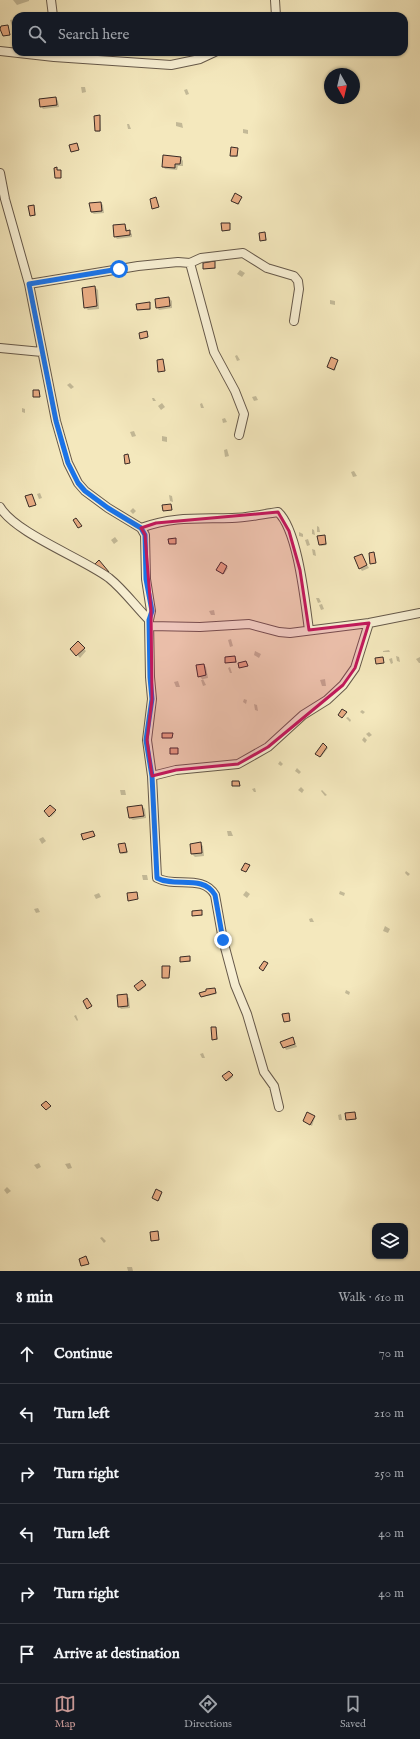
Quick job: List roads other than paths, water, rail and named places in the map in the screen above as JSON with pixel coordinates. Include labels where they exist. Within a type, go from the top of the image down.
[{"type":"street","points":[[52,0],[53,12]]},
{"type":"street","points":[[275,0],[276,12]]},
{"type":"street","points":[[0,51],[12,52]]},
{"type":"street","points":[[75,56],[171,65],[200,59],[206,56]]},
{"type":"street","points":[[0,173],[5,199],[29,284],[56,421],[68,463],[78,483],[85,491],[108,508],[141,528],[145,535],[146,579],[152,611],[150,623],[150,677],[152,699],[146,740],[152,776],[157,878],[164,882],[202,883],[212,889],[215,895],[223,940],[235,985],[248,1014],[264,1072],[274,1086],[279,1107]]},
{"type":"street","points":[[29,284],[138,266],[178,262],[190,263],[201,258],[243,254],[267,268],[294,276],[298,281],[299,289],[294,321]]},
{"type":"street","points":[[190,263],[214,352],[235,391],[244,414],[239,434]]},
{"type":"street","points":[[0,348],[42,352]]},
{"type":"street","points":[[0,507],[4,514],[27,531],[89,565],[110,579],[150,623],[200,627],[249,624],[284,633],[369,623],[420,613]]},
{"type":"street","points":[[141,528],[180,518],[234,518],[278,512],[283,516],[289,531],[300,570],[309,630]]},
{"type":"street","points":[[152,776],[176,770],[238,764],[268,747],[303,715],[327,700],[343,685],[355,668],[369,623]]}]
